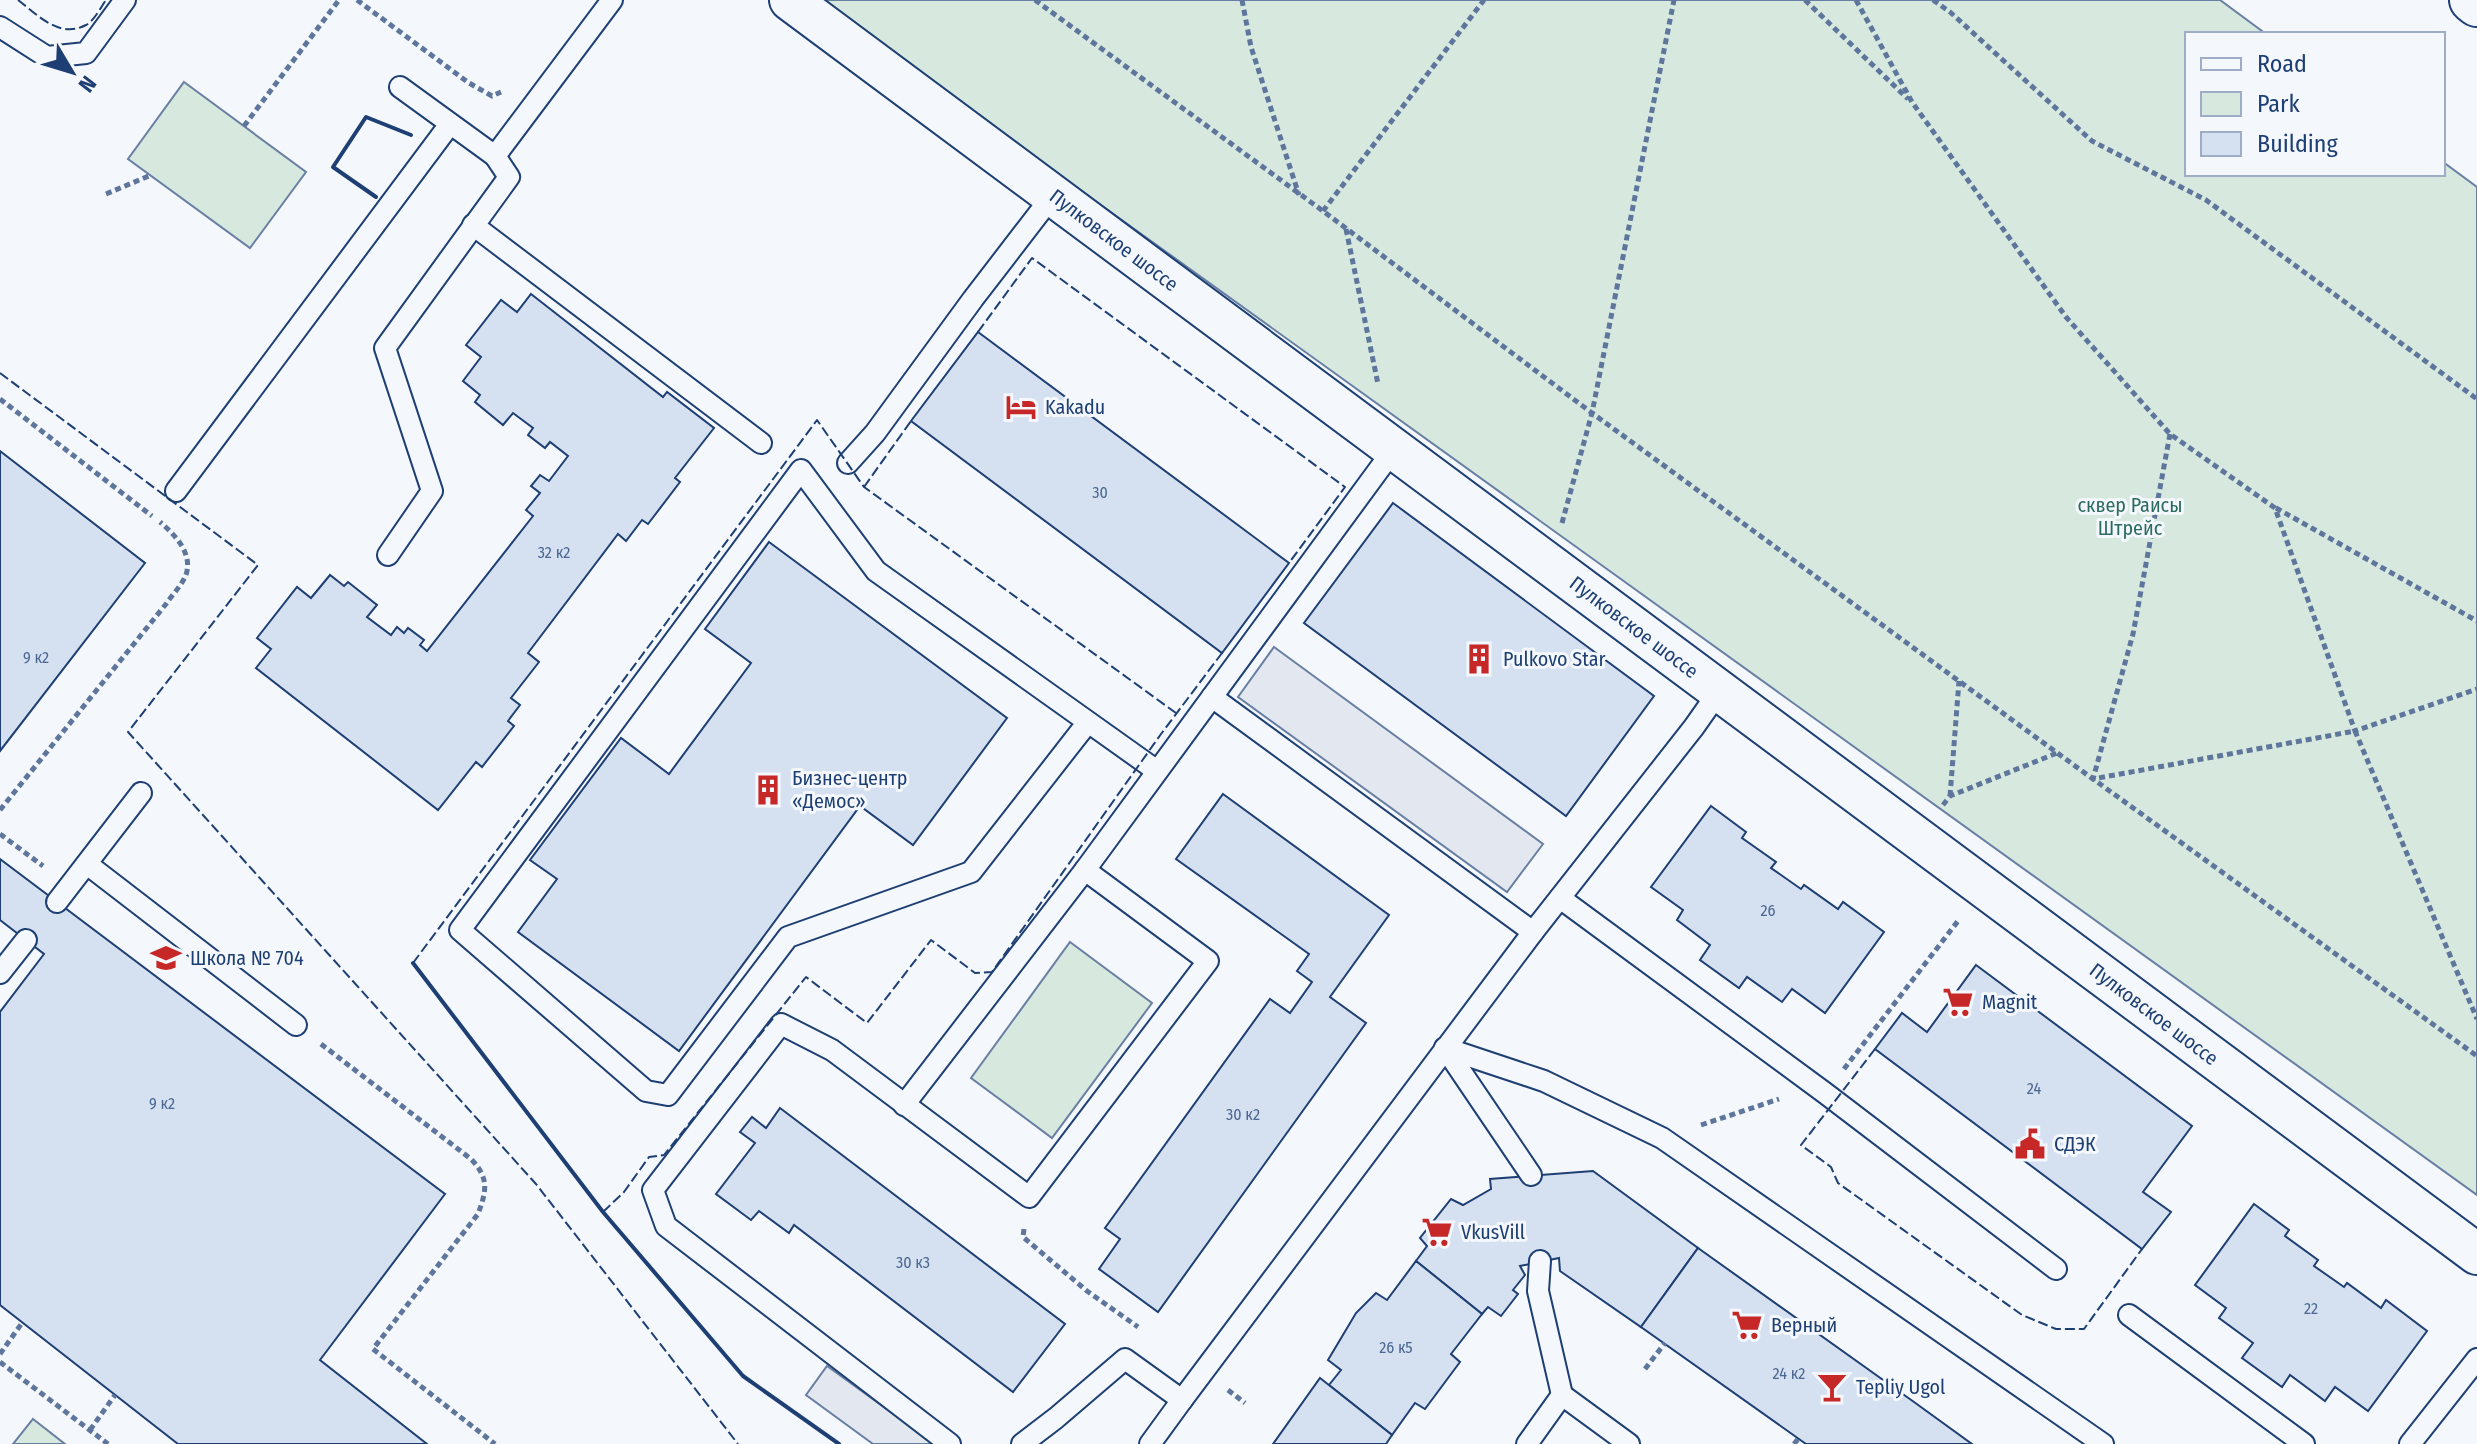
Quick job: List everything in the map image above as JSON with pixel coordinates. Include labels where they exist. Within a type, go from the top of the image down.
[{"type":"main road","points":[[2472,0],[2477,4]]},
{"type":"street","name":"Пулковское шоссе","points":[[790,0],[2477,1254]]},
{"type":"lane","points":[[0,27],[47,57],[86,53],[125,0]]},
{"type":"lane","points":[[495,156],[612,0]]},
{"type":"lane","points":[[388,555],[432,491],[385,348],[509,177],[495,156],[400,87]]},
{"type":"lane","points":[[176,491],[450,124]]},
{"type":"lane","points":[[848,463],[875,433],[1053,195]]},
{"type":"lane","points":[[473,225],[761,443]]},
{"type":"lane","points":[[904,1105],[1085,870],[1212,697],[1389,445]]},
{"type":"lane","points":[[1088,722],[971,872],[788,937],[668,1095],[646,1091],[460,930],[801,470],[876,571],[1157,771]]},
{"type":"lane","points":[[1150,1444],[1445,1048],[1720,690]]},
{"type":"lane","points":[[1212,697],[1533,932]]},
{"type":"lane","points":[[57,902],[141,793]]},
{"type":"lane","points":[[87,864],[296,1025]]},
{"type":"lane","points":[[950,1444],[666,1226],[653,1190],[781,1024],[832,1050],[1029,1197],[1208,961],[1085,870]]},
{"type":"lane","points":[[1560,898],[1825,1093],[2056,1269]]},
{"type":"lane","points":[[0,973],[26,940]]},
{"type":"lane","points":[[1445,1048],[1544,1081],[1662,1138],[2103,1444]]},
{"type":"lane","points":[[1445,1048],[1531,1175]]},
{"type":"lane","points":[[1540,1261],[1538,1291],[1562,1395],[1629,1444]]},
{"type":"lane","points":[[2129,1315],[2304,1444]]},
{"type":"lane","points":[[1022,1444],[1125,1359],[1182,1400]]},
{"type":"lane","points":[[2410,1444],[2477,1359]]},
{"type":"lane","points":[[1527,1444],[1562,1395]]},
{"type":"path","points":[[244,126],[339,0]]},
{"type":"path","points":[[357,0],[469,83],[492,96],[503,91]]},
{"type":"path","points":[[1035,0],[1592,413],[2477,1056]]},
{"type":"path","points":[[1242,0],[1251,47],[1299,195]]},
{"type":"path","points":[[1323,211],[1484,0]]},
{"type":"path","points":[[1561,526],[1592,413],[1674,0]]},
{"type":"path","points":[[1805,0],[1912,102]]},
{"type":"path","points":[[1856,0],[1912,102],[2066,317],[2170,434],[2275,508],[2477,621]]},
{"type":"path","points":[[1933,0],[2092,141],[2206,200],[2477,399]]},
{"type":"path","points":[[106,194],[151,175]]},
{"type":"path","points":[[1346,228],[1389,445]]},
{"type":"path","points":[[0,399],[172,532],[185,552],[187,572],[166,604],[0,810]]},
{"type":"path","points":[[2093,779],[2133,634],[2170,434]]},
{"type":"path","points":[[2275,508],[2355,731],[2477,1019]]},
{"type":"path","points":[[1950,796],[1959,680]]},
{"type":"path","points":[[2093,779],[2355,731],[2477,689]]},
{"type":"path","points":[[1918,838],[1950,796],[2057,753]]},
{"type":"path","points":[[1662,1138],[1785,1097],[1825,1093],[1958,921]]},
{"type":"path","points":[[296,1025],[471,1159],[483,1172],[485,1195],[478,1214],[373,1349],[495,1444]]},
{"type":"path","points":[[1029,1197],[1023,1237],[1087,1291],[1138,1327]]},
{"type":"path","points":[[0,1354],[22,1323]]},
{"type":"path","points":[[1645,1369],[1665,1343]]},
{"type":"path","points":[[0,1362],[108,1444]]},
{"type":"path","points":[[1203,1373],[1245,1403]]},
{"type":"path","points":[[90,1430],[115,1395]]},
{"type":"green space","name":"сквер Раисы Штрейс","points":[[816,0],[2220,0],[2263,32],[2185,32],[2185,176],[2445,176],[2445,163],[2477,187],[2477,1195]]},
{"type":"green space","points":[[184,82],[306,172],[250,248],[128,159]]},
{"type":"green space","points":[[1070,942],[1152,1003],[1052,1138],[971,1078]]},
{"type":"green space","points":[[33,1419],[65,1444],[13,1444]]},
{"type":"shaded area","points":[[1274,647],[1543,844],[1507,892],[1238,697]]},
{"type":"shaded area","points":[[827,1366],[935,1444],[873,1444],[806,1395]]},
{"type":"building","points":[[531,294],[663,397],[667,392],[714,428],[675,478],[680,482],[648,524],[642,520],[626,541],[618,534],[528,653],[539,662],[511,698],[520,705],[508,721],[514,726],[482,767],[476,762],[438,810],[256,668],[271,649],[257,638],[297,587],[311,598],[330,575],[344,586],[348,582],[377,605],[367,617],[391,635],[397,627],[404,633],[408,628],[424,640],[420,645],[427,651],[533,516],[526,510],[540,493],[531,486],[540,475],[549,481],[568,456],[550,442],[545,448],[528,435],[533,428],[513,413],[503,425],[475,402],[480,395],[463,381],[481,357],[466,345],[501,300],[517,312]]},
{"type":"building","points":[[978,332],[1289,563],[1222,653],[911,421]]},
{"type":"building","points":[[0,451],[145,563],[0,751]]},
{"type":"building","name":"Pulkovo Star","points":[[1393,503],[1654,696],[1566,816],[1304,623]]},
{"type":"building","name":"Бизнес-центр «Демос»","points":[[769,542],[1007,718],[913,845],[860,806],[679,1051],[518,932],[557,879],[530,860],[621,738],[669,774],[751,663],[705,629]]},
{"type":"building","points":[[1223,794],[1389,915],[1330,997],[1366,1023],[1158,1312],[1099,1269],[1120,1239],[1105,1228],[1270,999],[1290,1013],[1312,982],[1297,971],[1309,954],[1176,859]]},
{"type":"building","points":[[1711,806],[1746,832],[1742,838],[1776,862],[1771,868],[1801,889],[1804,885],[1838,909],[1843,902],[1884,932],[1825,1013],[1792,989],[1782,1002],[1747,977],[1739,988],[1700,960],[1710,945],[1677,920],[1683,910],[1651,887]]},
{"type":"building","points":[[0,859],[445,1194],[320,1360],[427,1444],[178,1444],[0,1305],[0,1012],[44,954],[0,920]]},
{"type":"building","points":[[1976,965],[2192,1126],[2143,1192],[2171,1212],[2142,1249],[1875,1049],[1902,1013],[1927,1032]]},
{"type":"building","points":[[780,1108],[1065,1324],[1013,1392],[794,1225],[789,1233],[759,1211],[751,1220],[716,1194],[755,1143],[740,1132],[752,1117],[766,1128]]},
{"type":"building","points":[[1593,1171],[1698,1248],[1641,1327],[1560,1271],[1559,1258],[1520,1266],[1525,1275],[1513,1290],[1518,1294],[1501,1316],[1488,1307],[1482,1314],[1416,1261],[1427,1246],[1420,1238],[1451,1199],[1463,1205],[1491,1189],[1490,1179]]},
{"type":"building","points":[[2254,1204],[2289,1230],[2285,1236],[2318,1260],[2314,1266],[2344,1287],[2347,1283],[2381,1308],[2386,1300],[2427,1331],[2368,1411],[2335,1387],[2325,1401],[2290,1375],[2282,1387],[2242,1358],[2253,1343],[2219,1318],[2226,1308],[2195,1285]]},
{"type":"building","points":[[1698,1248],[1972,1444],[1806,1444],[1641,1327]]},
{"type":"building","points":[[1416,1261],[1482,1314],[1451,1354],[1460,1362],[1425,1409],[1415,1403],[1392,1435],[1329,1385],[1341,1370],[1328,1360],[1356,1313],[1376,1293],[1387,1300]]},
{"type":"building","points":[[1320,1378],[1392,1435],[1386,1444],[1273,1444]]},
{"type":"fence","points":[[18,0],[49,23],[67,29],[89,23],[106,0]]},
{"type":"fence","points":[[978,332],[1032,258],[1345,487],[1289,563]]},
{"type":"fence","points":[[0,373],[258,565],[128,732],[536,1184],[738,1444]]},
{"type":"fence","points":[[413,963],[817,420],[864,487],[1176,713]]},
{"type":"fence","points":[[864,487],[911,421]]},
{"type":"fence","points":[[603,1212],[624,1192],[649,1157],[664,1155],[806,977],[867,1023],[931,940],[975,973],[992,972],[1222,653]]},
{"type":"fence","points":[[1875,1049],[1801,1145],[1831,1167],[1838,1183],[2022,1315],[2056,1329],[2084,1329],[2142,1249]]},
{"type":"wall","points":[[376,197],[333,167],[366,117],[411,135]]},
{"type":"wall","points":[[413,963],[603,1212],[743,1376],[839,1444]]},
{"type":"place","name":"Kakadu","points":[[1021,407]]},
{"type":"place","name":"Pulkovo Star","points":[[1479,659]]},
{"type":"place","name":"Бизнес-центр «Демос»","points":[[768,790]]},
{"type":"place","name":"Школа № 704","points":[[166,958]]},
{"type":"place","name":"Magnit","points":[[1958,1002]]},
{"type":"place","name":"СДЭК","points":[[2030,1144]]},
{"type":"place","name":"VkusVill","points":[[1437,1232]]},
{"type":"place","name":"Верный","points":[[1747,1325]]},
{"type":"place","name":"Tepliy Ugol","points":[[1832,1387]]}]
